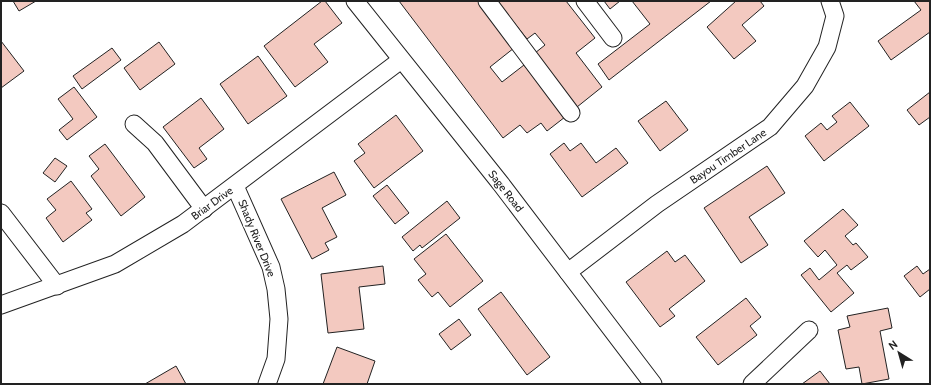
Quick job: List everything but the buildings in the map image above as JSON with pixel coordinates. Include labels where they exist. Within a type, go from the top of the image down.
[{"type":"street","name":"Sage Road","points":[[355,1],[501,184],[653,384]]},
{"type":"street","points":[[487,1],[571,113]]},
{"type":"street","points":[[585,1],[613,38]]},
{"type":"street","name":"Bayou Timber Lane","points":[[568,272],[657,204],[770,127],[805,86],[827,47],[835,16],[830,1]]},
{"type":"street","name":"Briar Drive","points":[[1,305],[116,264],[183,224],[401,60]]},
{"type":"street","points":[[134,124],[155,143],[204,209]]},
{"type":"street","name":"Shady River Drive","points":[[235,186],[271,267],[276,289],[279,319],[276,359],[267,384]]},
{"type":"street","points":[[1,213],[56,286]]},
{"type":"street","points":[[752,384],[809,330]]}]
